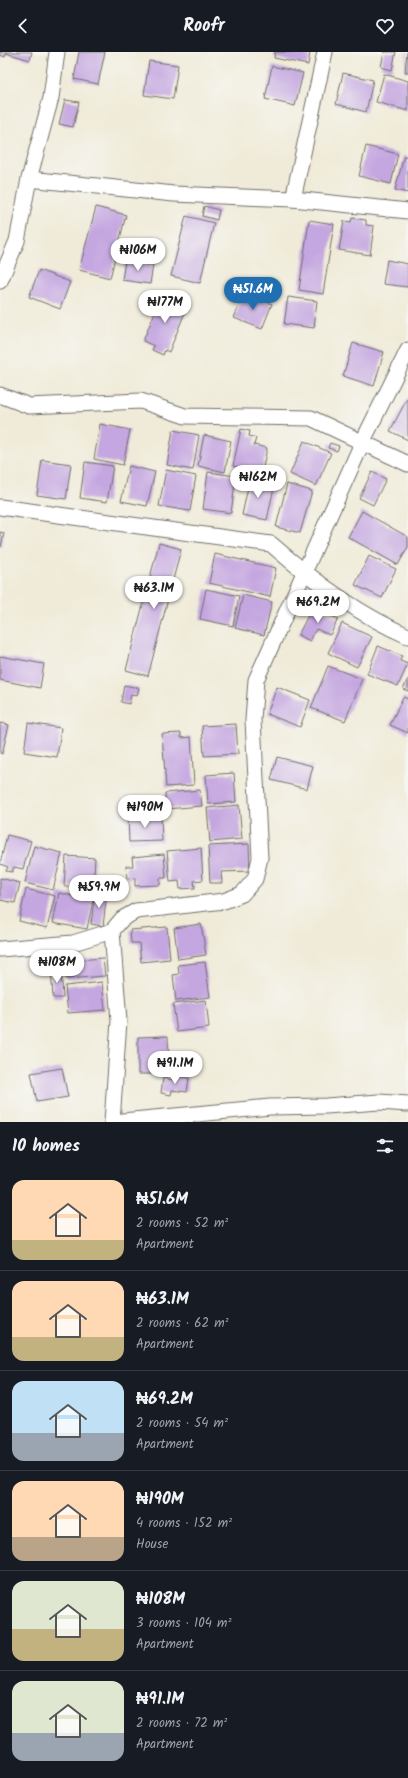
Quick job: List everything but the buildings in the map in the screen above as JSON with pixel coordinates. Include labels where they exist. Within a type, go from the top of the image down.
[{"type":"street","points":[[0,281],[17,241],[29,179],[51,98],[58,52]]},
{"type":"street","points":[[293,199],[325,52]]},
{"type":"street","points":[[29,179],[174,194],[293,199],[408,211]]},
{"type":"street","points":[[0,949],[73,944],[112,931],[122,919],[136,911],[224,901],[242,894],[255,879],[260,858],[253,720],[256,680],[362,441],[408,350]]},
{"type":"street","points":[[0,395],[29,406],[141,401],[185,416],[311,418],[408,464]]},
{"type":"street","points":[[0,507],[271,544],[303,573],[379,623],[408,636]]},
{"type":"street","points":[[112,931],[119,1020],[112,1122],[270,1107],[326,1106],[379,1102],[408,1104]]}]
